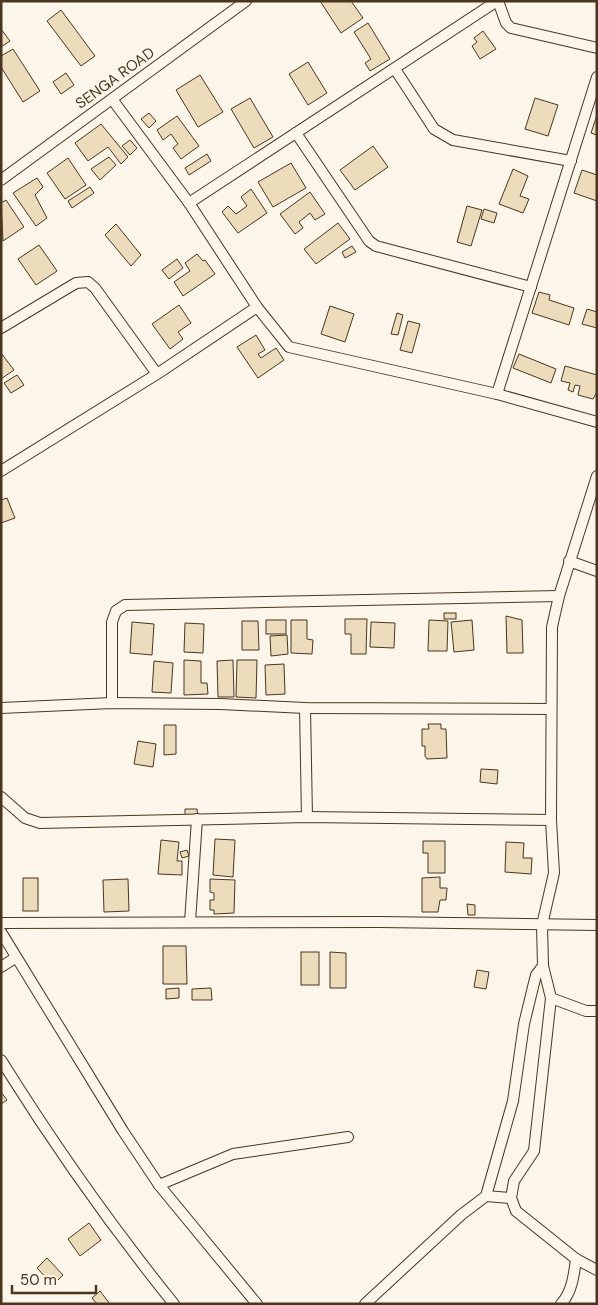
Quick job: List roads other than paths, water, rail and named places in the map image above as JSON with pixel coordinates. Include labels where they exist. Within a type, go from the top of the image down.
[{"type":"street","name":"SENGA ROAD","points":[[1,180],[246,1]]},
{"type":"street","points":[[189,203],[498,1],[506,23],[511,28],[597,48]]},
{"type":"street","points":[[395,69],[434,129],[443,136],[452,140],[571,160]]},
{"type":"street","points":[[497,394],[597,78]]},
{"type":"street","points":[[112,99],[189,203],[257,307],[289,347],[295,350],[497,394],[597,422]]},
{"type":"street","points":[[296,134],[369,241],[376,246],[531,288]]},
{"type":"street","points":[[1,328],[76,283],[88,282],[95,288],[157,374]]},
{"type":"street","points":[[1,471],[157,374],[257,307]]},
{"type":"street","points":[[597,476],[569,561],[552,627],[551,820],[554,873],[542,925],[543,966],[551,998],[534,1151],[514,1181],[511,1198],[516,1211],[576,1259],[597,1270]]},
{"type":"street","points":[[569,561],[597,572]]},
{"type":"street","points":[[112,703],[112,622],[116,611],[125,605],[559,596]]},
{"type":"street","points":[[1,708],[112,703],[220,704],[305,708],[551,709]]},
{"type":"street","points":[[305,708],[307,817]]},
{"type":"street","points":[[1,797],[25,818],[40,823],[307,817],[551,820]]},
{"type":"street","points":[[190,922],[197,819]]},
{"type":"street","points":[[1,923],[379,922],[597,925]]},
{"type":"street","points":[[1,932],[15,958],[73,1048],[122,1131],[159,1185],[258,1304]]},
{"type":"street","points":[[1,967],[15,958]]},
{"type":"street","points":[[365,1304],[461,1215],[486,1196],[513,1101],[528,1005],[536,975],[543,966]]},
{"type":"street","points":[[551,998],[586,1011],[597,1011]]},
{"type":"street","points":[[1,1060],[43,1127],[127,1246],[174,1304]]},
{"type":"street","points":[[159,1185],[233,1154],[348,1137]]},
{"type":"street","points":[[486,1196],[511,1198]]},
{"type":"street","points":[[561,1304],[567,1298],[576,1259]]}]
